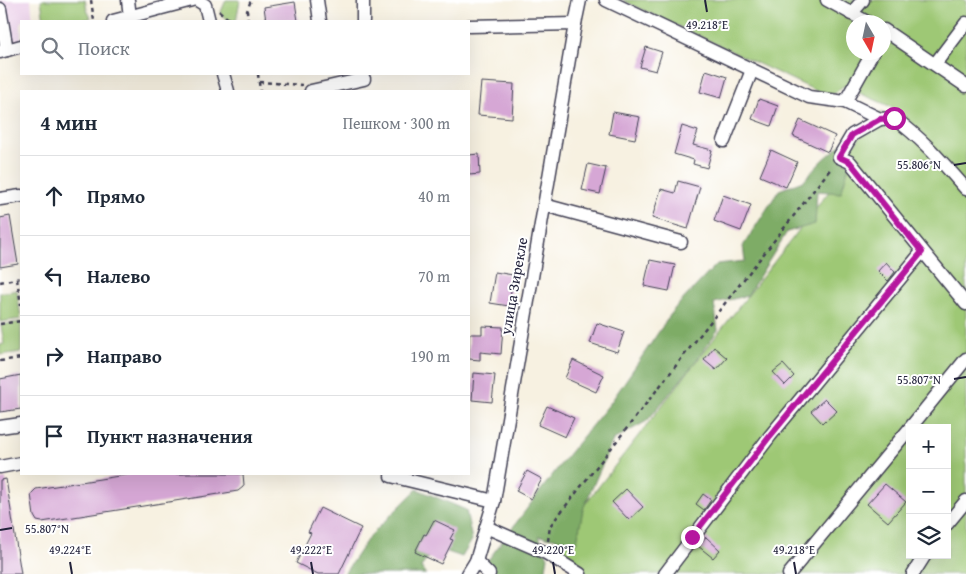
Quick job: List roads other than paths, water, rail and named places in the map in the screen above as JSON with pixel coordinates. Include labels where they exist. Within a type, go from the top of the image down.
[{"type":"street","points":[[128,0],[130,17]]},
{"type":"street","points":[[117,20],[130,17],[158,4],[192,0]]},
{"type":"street","points":[[197,0],[205,5],[209,20]]},
{"type":"street","points":[[317,0],[320,20]]},
{"type":"street","points":[[363,0],[363,20]]},
{"type":"street","name":"улица Зирекле","points":[[468,574],[476,561],[494,501],[580,0]]},
{"type":"street","points":[[606,0],[809,97],[846,102],[880,119]]},
{"type":"street","points":[[827,0],[851,14],[863,0]]},
{"type":"street","points":[[0,9],[3,51],[20,46]]},
{"type":"street","points":[[935,64],[966,23]]},
{"type":"street","points":[[470,26],[575,24]]},
{"type":"street","points":[[891,36],[966,86]]},
{"type":"street","points":[[846,102],[869,60]]},
{"type":"street","points":[[724,141],[752,70]]},
{"type":"street","points":[[223,75],[228,90]]},
{"type":"street","points":[[307,88],[330,80],[365,84]]},
{"type":"street","points":[[966,189],[933,152],[908,128],[894,118],[880,119],[852,135],[839,157],[850,162],[966,304]]},
{"type":"street","points":[[0,199],[20,196]]},
{"type":"street","points":[[544,205],[681,242]]},
{"type":"street","points":[[665,574],[770,436],[922,252]]},
{"type":"street","points":[[913,424],[966,359]]},
{"type":"street","points":[[0,427],[20,424]]},
{"type":"street","points":[[789,574],[906,433]]},
{"type":"street","points":[[0,467],[20,463]]},
{"type":"street","points":[[391,476],[494,501]]},
{"type":"street","points":[[951,519],[966,501]]},
{"type":"street","points":[[486,528],[546,553],[580,574]]},
{"type":"street","points":[[913,574],[922,559]]},
{"type":"street","points":[[476,561],[489,574]]}]
